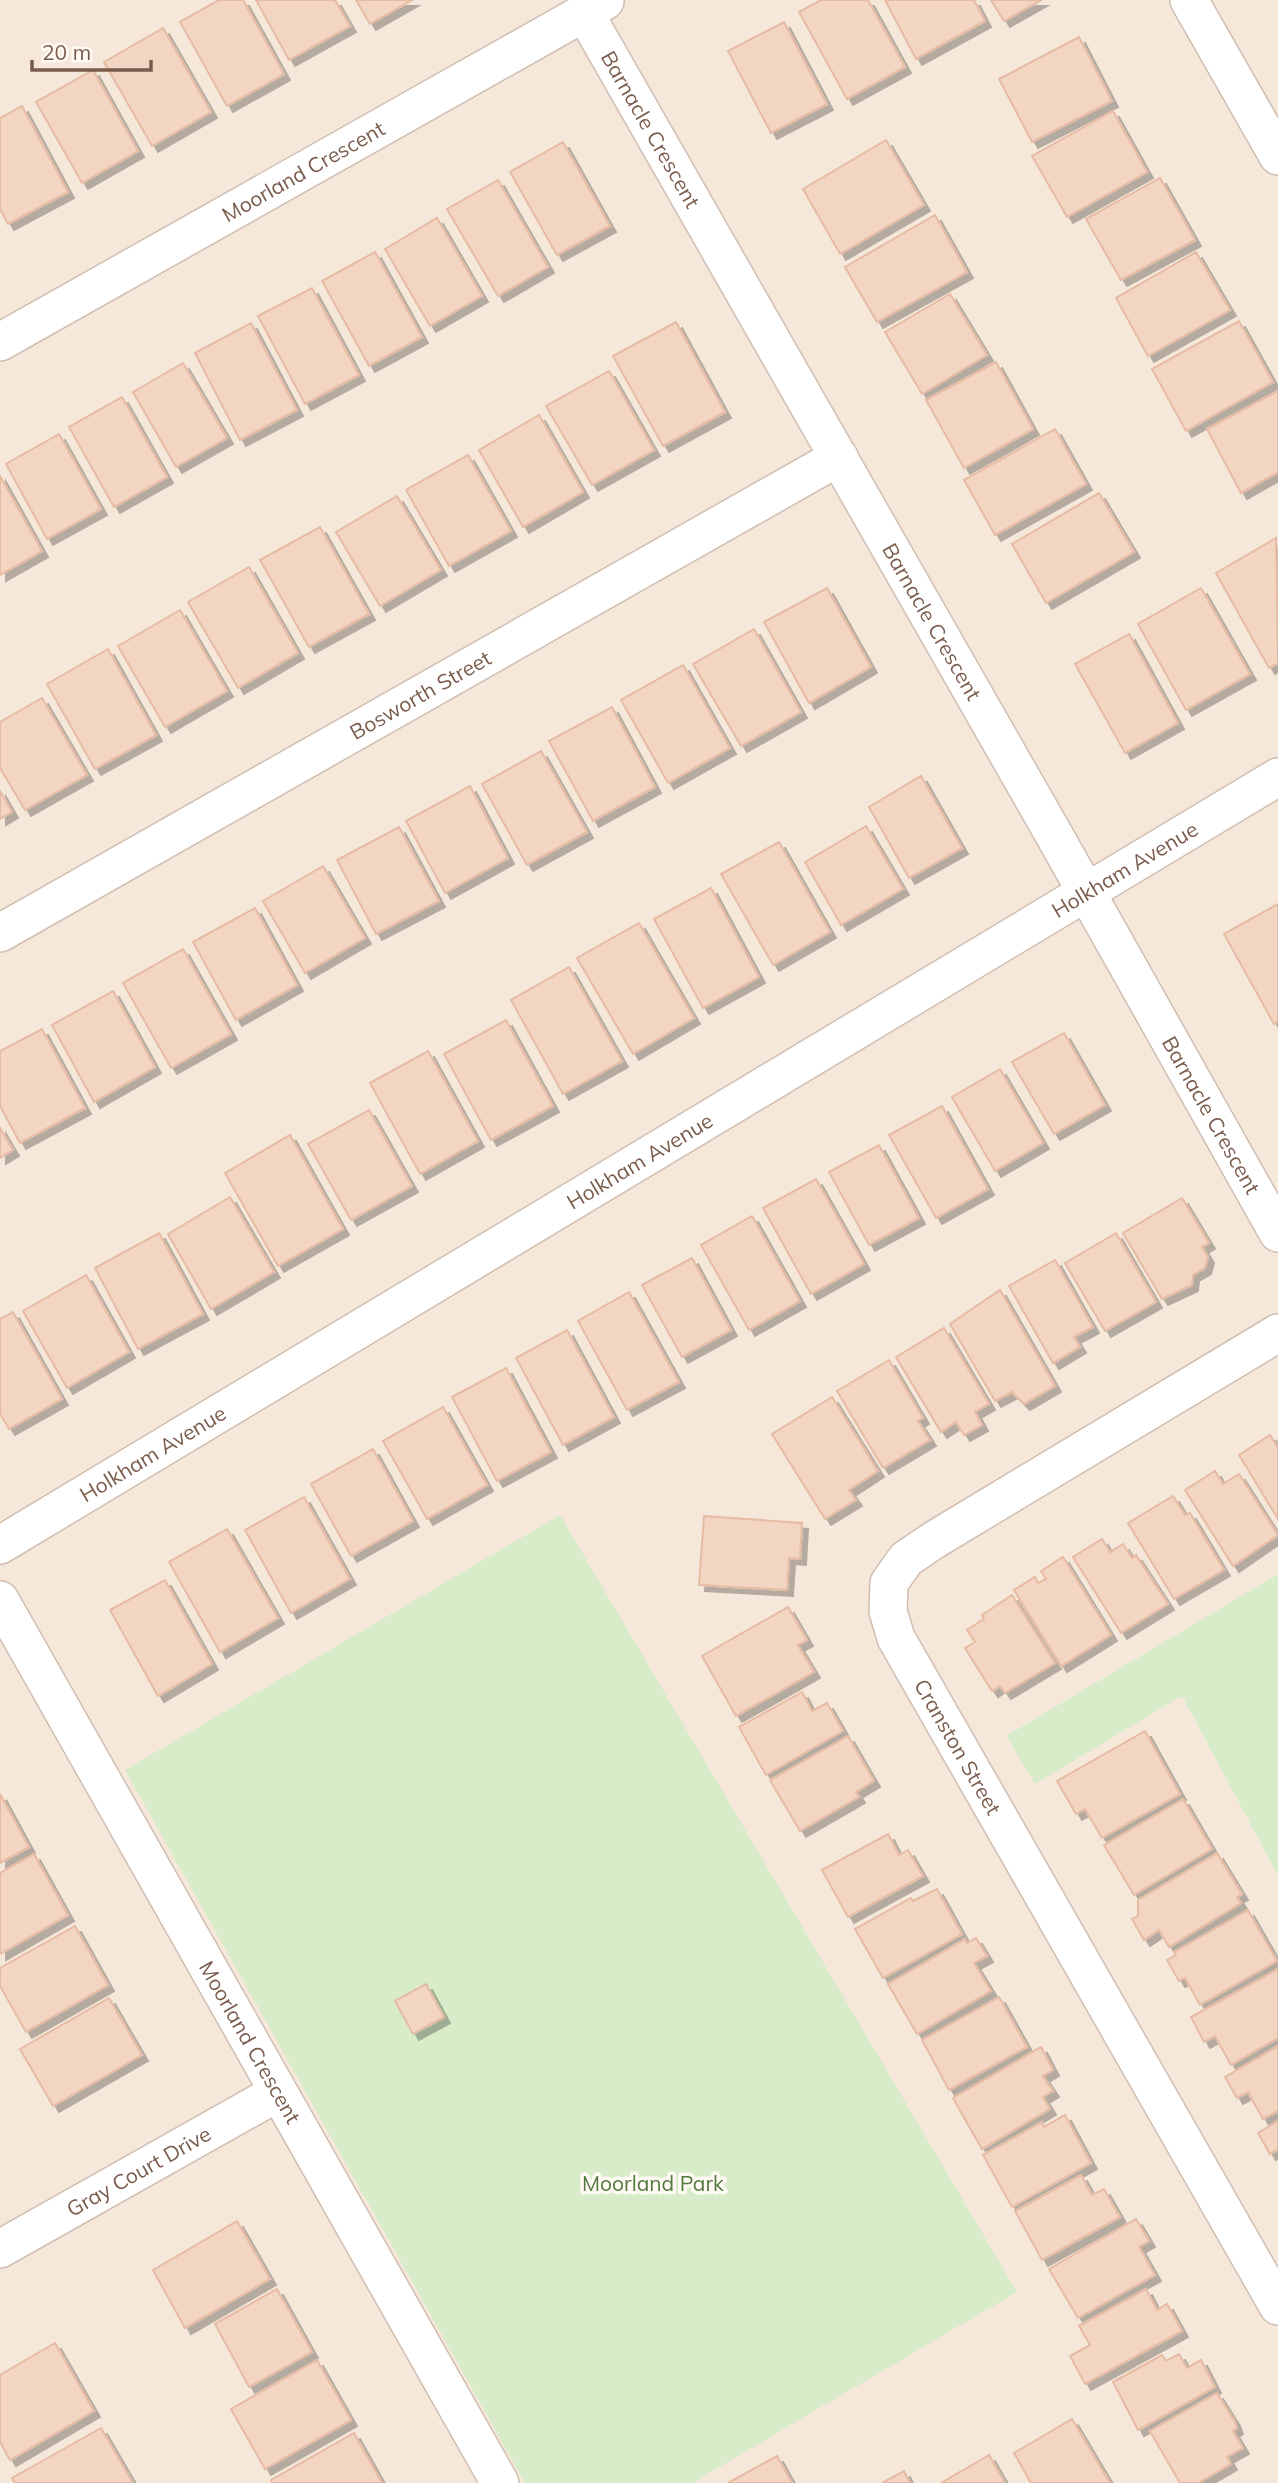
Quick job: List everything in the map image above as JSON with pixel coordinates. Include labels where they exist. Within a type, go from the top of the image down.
[{"type":"street","points":[[1189,0],[1278,156]]},
{"type":"street","name":"Moorland Crescent","points":[[0,342],[595,6]]},
{"type":"street","name":"Barnacle Crescent","points":[[595,6],[839,457],[1278,1233]]},
{"type":"street","name":"Bosworth Street","points":[[0,933],[839,457]]},
{"type":"street","name":"Holkham Avenue","points":[[0,1545],[1278,777]]},
{"type":"street","name":"Cranston Street","points":[[1278,1333],[905,1559],[889,1583],[888,1611],[896,1638],[965,1762],[1278,2306]]},
{"type":"street","name":"Moorland Crescent","points":[[0,1600],[500,2483]]},
{"type":"street","name":"Gray Court Drive","points":[[0,2249],[277,2093]]},
{"type":"shaded area","points":[[0,0],[1278,0],[1278,1574],[1006,1736],[1035,1783],[1182,1696],[1278,1876],[1278,2483],[0,2483]]},
{"type":"green space","name":"Moorland Park","points":[[560,1515],[1017,2292],[692,2483],[525,2483],[125,1770]]},
{"type":"green space","points":[[1278,1574],[1278,1876],[1182,1696],[1035,1784],[1006,1736]]},
{"type":"building","points":[[219,0],[243,0],[284,74],[227,106],[180,22]]},
{"type":"building","points":[[256,0],[335,0],[350,26],[289,60]]},
{"type":"building","points":[[356,0],[412,0],[370,24]]},
{"type":"building","points":[[821,0],[868,0],[905,67],[847,99],[799,12]]},
{"type":"building","points":[[885,0],[974,0],[985,21],[916,59]]},
{"type":"building","points":[[991,0],[1041,0],[1004,21]]},
{"type":"building","points":[[784,22],[827,104],[771,133],[728,51]]},
{"type":"building","points":[[163,28],[211,112],[152,146],[104,62]]},
{"type":"building","points":[[1079,37],[1112,101],[1032,142],[999,79]]},
{"type":"building","points":[[93,70],[138,151],[82,183],[36,102]]},
{"type":"building","points":[[22,106],[68,192],[8,224],[0,209],[0,118]]},
{"type":"building","points":[[1113,111],[1147,172],[1067,217],[1032,156]]},
{"type":"building","points":[[886,140],[924,205],[840,254],[803,189]]},
{"type":"building","points":[[563,142],[610,226],[557,255],[510,172]]},
{"type":"building","points":[[1160,178],[1195,240],[1121,280],[1086,219]]},
{"type":"building","points":[[498,180],[548,267],[498,296],[447,209]]},
{"type":"building","points":[[935,215],[967,272],[877,322],[845,267]]},
{"type":"building","points":[[437,218],[482,296],[430,326],[385,249]]},
{"type":"building","points":[[375,252],[422,337],[369,366],[322,281]]},
{"type":"building","points":[[1196,252],[1230,310],[1148,356],[1116,298]]},
{"type":"building","points":[[312,288],[359,375],[305,404],[258,316]]},
{"type":"building","points":[[950,294],[987,355],[922,394],[885,332]]},
{"type":"building","points":[[1239,321],[1273,382],[1186,431],[1152,369]]},
{"type":"building","points":[[676,322],[725,412],[663,446],[613,356]]},
{"type":"building","points":[[251,323],[297,410],[240,440],[195,353]]},
{"type":"building","points":[[996,362],[1033,429],[964,468],[926,400]]},
{"type":"building","points":[[183,363],[227,438],[176,467],[133,392]]},
{"type":"building","points":[[609,371],[654,450],[592,485],[546,406]]},
{"type":"building","points":[[1278,391],[1278,472],[1241,493],[1207,429]]},
{"type":"building","points":[[122,397],[167,477],[114,507],[69,427]]},
{"type":"building","points":[[539,415],[583,492],[523,527],[479,450]]},
{"type":"building","points":[[1055,429],[1086,484],[995,535],[964,480]]},
{"type":"building","points":[[59,434],[101,509],[47,539],[6,464]]},
{"type":"building","points":[[468,455],[511,531],[449,566],[406,490]]},
{"type":"building","points":[[0,476],[42,551],[0,575]]},
{"type":"building","points":[[1099,493],[1134,552],[1046,603],[1012,544]]},
{"type":"building","points":[[397,496],[441,570],[380,606],[336,532]]},
{"type":"building","points":[[320,527],[369,614],[309,647],[260,560]]},
{"type":"building","points":[[1276,538],[1278,663],[1269,668],[1216,573]]},
{"type":"building","points":[[249,567],[298,653],[238,688],[188,602]]},
{"type":"building","points":[[827,588],[871,667],[809,703],[764,622]]},
{"type":"building","points":[[1201,588],[1250,674],[1186,710],[1138,624]]},
{"type":"building","points":[[180,610],[227,691],[165,727],[118,646]]},
{"type":"building","points":[[754,629],[801,712],[741,746],[693,664]]},
{"type":"building","points":[[1129,634],[1178,723],[1125,753],[1075,664]]},
{"type":"building","points":[[108,649],[156,735],[95,769],[47,684]]},
{"type":"building","points":[[683,665],[730,748],[668,783],[621,700]]},
{"type":"building","points":[[42,698],[87,775],[25,810],[0,768],[0,722]]},
{"type":"building","points":[[612,707],[655,787],[593,821],[549,741]]},
{"type":"building","points":[[541,751],[587,832],[527,865],[482,784]]},
{"type":"building","points":[[921,776],[962,848],[909,878],[869,807]]},
{"type":"building","points":[[470,786],[508,858],[445,893],[406,821]]},
{"type":"building","points":[[0,791],[12,812],[0,819]]},
{"type":"building","points":[[866,826],[903,889],[841,925],[805,862]]},
{"type":"building","points":[[399,827],[439,901],[376,934],[337,860]]},
{"type":"building","points":[[779,842],[830,932],[773,965],[721,874]]},
{"type":"building","points":[[323,866],[365,938],[305,973],[263,901]]},
{"type":"building","points":[[711,888],[759,977],[703,1008],[654,919]]},
{"type":"building","points":[[1278,904],[1278,1021],[1274,1024],[1224,934]]},
{"type":"building","points":[[255,908],[297,985],[236,1020],[193,942]]},
{"type":"building","points":[[639,923],[694,1018],[633,1054],[577,958]]},
{"type":"building","points":[[183,949],[231,1034],[171,1068],[123,983]]},
{"type":"building","points":[[569,967],[622,1061],[563,1094],[511,1000]]},
{"type":"building","points":[[113,991],[155,1067],[94,1102],[52,1025]]},
{"type":"building","points":[[506,1020],[553,1106],[491,1140],[444,1054]]},
{"type":"building","points":[[42,1029],[85,1108],[20,1143],[0,1106],[0,1051]]},
{"type":"building","points":[[1064,1033],[1105,1105],[1054,1134],[1012,1062]]},
{"type":"building","points":[[428,1051],[478,1141],[420,1174],[370,1083]]},
{"type":"building","points":[[1000,1069],[1043,1143],[995,1171],[952,1097]]},
{"type":"building","points":[[942,1106],[988,1189],[936,1218],[889,1135]]},
{"type":"building","points":[[369,1110],[412,1186],[351,1220],[308,1144]]},
{"type":"building","points":[[0,1128],[13,1150],[0,1158]]},
{"type":"building","points":[[290,1135],[343,1229],[278,1266],[225,1173]]},
{"type":"building","points":[[879,1145],[919,1218],[869,1245],[829,1172]]},
{"type":"building","points":[[816,1179],[864,1264],[811,1294],[763,1208]]},
{"type":"building","points":[[230,1197],[274,1272],[211,1309],[168,1234]]},
{"type":"building","points":[[1182,1198],[1209,1243],[1202,1247],[1208,1257],[1205,1268],[1193,1275],[1192,1285],[1162,1299],[1123,1233]]},
{"type":"building","points":[[752,1216],[800,1301],[749,1330],[701,1245]]},
{"type":"building","points":[[159,1233],[203,1314],[138,1349],[95,1268]]},
{"type":"building","points":[[1116,1233],[1156,1302],[1105,1331],[1065,1263]]},
{"type":"building","points":[[692,1258],[731,1330],[682,1357],[642,1285]]},
{"type":"building","points":[[1055,1260],[1093,1327],[1074,1337],[1080,1347],[1053,1363],[1009,1286]]},
{"type":"building","points":[[86,1275],[129,1352],[67,1388],[23,1311]]},
{"type":"building","points":[[1000,1290],[1055,1386],[1024,1404],[1012,1392],[995,1401],[950,1324]]},
{"type":"building","points":[[629,1292],[679,1382],[627,1410],[578,1321]]},
{"type":"building","points":[[13,1312],[62,1399],[9,1429],[0,1414],[0,1319]]},
{"type":"building","points":[[944,1328],[989,1404],[975,1412],[982,1425],[964,1435],[956,1422],[941,1432],[896,1357]]},
{"type":"building","points":[[567,1330],[614,1417],[563,1445],[516,1358]]},
{"type":"building","points":[[889,1360],[923,1418],[918,1421],[930,1440],[883,1468],[837,1391]]},
{"type":"building","points":[[506,1368],[551,1452],[497,1481],[452,1397]]},
{"type":"building","points":[[832,1397],[878,1471],[849,1490],[856,1500],[825,1519],[772,1434]]},
{"type":"building","points":[[443,1407],[487,1485],[427,1519],[383,1441]]},
{"type":"building","points":[[1270,1435],[1278,1448],[1278,1519],[1239,1455]]},
{"type":"building","points":[[373,1449],[413,1521],[351,1556],[311,1484]]},
{"type":"building","points":[[1215,1471],[1223,1484],[1239,1474],[1278,1535],[1233,1566],[1185,1490]]},
{"type":"building","points":[[1173,1496],[1185,1515],[1190,1513],[1224,1570],[1174,1599],[1128,1523]]},
{"type":"building","points":[[304,1497],[350,1579],[291,1613],[245,1530]]},
{"type":"building","points":[[704,1516],[802,1523],[800,1559],[789,1558],[787,1590],[699,1585]]},
{"type":"building","points":[[227,1529],[278,1618],[220,1652],[169,1562]]},
{"type":"building","points":[[1102,1539],[1110,1552],[1123,1544],[1132,1558],[1136,1555],[1168,1604],[1121,1633],[1073,1557]]},
{"type":"building","points":[[1063,1557],[1111,1635],[1061,1666],[1014,1590],[1035,1577],[1038,1583],[1046,1579],[1041,1571]]},
{"type":"building","points":[[165,1580],[212,1664],[158,1696],[110,1610]]},
{"type":"building","points":[[1012,1595],[1055,1663],[1005,1693],[1000,1686],[992,1691],[965,1648],[975,1642],[967,1630],[984,1619],[982,1615]]},
{"type":"building","points":[[788,1607],[807,1640],[798,1645],[814,1672],[736,1716],[702,1656]]},
{"type":"building","points":[[802,1692],[812,1711],[827,1703],[843,1731],[766,1775],[739,1727]]},
{"type":"building","points":[[1145,1731],[1180,1794],[1102,1838],[1085,1809],[1076,1814],[1057,1781]]},
{"type":"building","points":[[848,1736],[874,1781],[856,1792],[859,1797],[800,1831],[770,1780]]},
{"type":"building","points":[[0,1794],[29,1847],[0,1863]]},
{"type":"building","points":[[1183,1799],[1212,1849],[1134,1895],[1104,1845]]},
{"type":"building","points":[[888,1834],[899,1855],[908,1850],[923,1876],[848,1917],[822,1870]]},
{"type":"building","points":[[1217,1853],[1242,1894],[1237,1897],[1241,1903],[1169,1947],[1159,1930],[1144,1940],[1132,1919],[1138,1916],[1138,1900]]},
{"type":"building","points":[[34,1854],[68,1915],[0,1954],[0,1873]]},
{"type":"building","points":[[937,1889],[962,1934],[883,1978],[855,1929],[911,1898],[913,1901]]},
{"type":"building","points":[[1248,1910],[1277,1961],[1200,2005],[1185,1978],[1179,1981],[1167,1960],[1176,1955],[1174,1952]]},
{"type":"building","points":[[75,1926],[108,1985],[26,2032],[0,1986],[0,1968]]},
{"type":"building","points":[[976,1938],[987,1956],[974,1963],[991,1991],[917,2034],[888,1984],[965,1939],[967,1943]]},
{"type":"building","points":[[1278,1969],[1278,2038],[1231,2065],[1215,2036],[1204,2042],[1191,2017]]},
{"type":"building","points":[[426,1984],[444,2017],[413,2034],[395,2001]]},
{"type":"building","points":[[999,1997],[1027,2047],[949,2090],[922,2040]]},
{"type":"building","points":[[109,1998],[142,2055],[53,2106],[20,2049]]},
{"type":"building","points":[[1278,2046],[1278,2111],[1263,2119],[1248,2092],[1237,2098],[1225,2077]]},
{"type":"building","points":[[1041,2047],[1053,2070],[1043,2076],[1053,2091],[1043,2097],[1050,2109],[982,2149],[953,2098]]},
{"type":"building","points":[[1065,2115],[1091,2163],[1012,2207],[983,2155],[1042,2122],[1044,2127]]},
{"type":"building","points":[[1278,2121],[1278,2149],[1270,2154],[1258,2133]]},
{"type":"building","points":[[1081,2175],[1092,2195],[1104,2189],[1120,2217],[1042,2260],[1015,2211]]},
{"type":"building","points":[[1136,2219],[1149,2241],[1139,2247],[1155,2275],[1078,2318],[1049,2269]]},
{"type":"building","points":[[237,2221],[270,2279],[185,2328],[153,2270]]},
{"type":"building","points":[[277,2289],[312,2352],[249,2387],[215,2324]]},
{"type":"building","points":[[1146,2289],[1157,2310],[1167,2304],[1182,2331],[1085,2384],[1070,2356],[1090,2345],[1079,2326]]},
{"type":"building","points":[[55,2343],[94,2411],[10,2460],[0,2442],[0,2375]]},
{"type":"building","points":[[1179,2354],[1187,2368],[1201,2360],[1215,2387],[1138,2430],[1113,2382],[1162,2355],[1166,2361]]},
{"type":"building","points":[[317,2360],[351,2420],[265,2469],[231,2409]]},
{"type":"building","points":[[1217,2393],[1234,2420],[1237,2428],[1233,2431],[1243,2448],[1227,2457],[1231,2464],[1198,2483],[1180,2483],[1150,2431]]},
{"type":"building","points":[[1072,2419],[1110,2483],[1031,2483],[1014,2453]]},
{"type":"building","points":[[101,2428],[133,2483],[15,2483],[12,2478]]},
{"type":"building","points":[[354,2433],[382,2483],[272,2483],[271,2480]]},
{"type":"building","points":[[989,2455],[1005,2483],[941,2483]]},
{"type":"building","points":[[777,2456],[792,2483],[728,2483]]},
{"type":"building","points":[[904,2471],[910,2483],[882,2483]]}]
